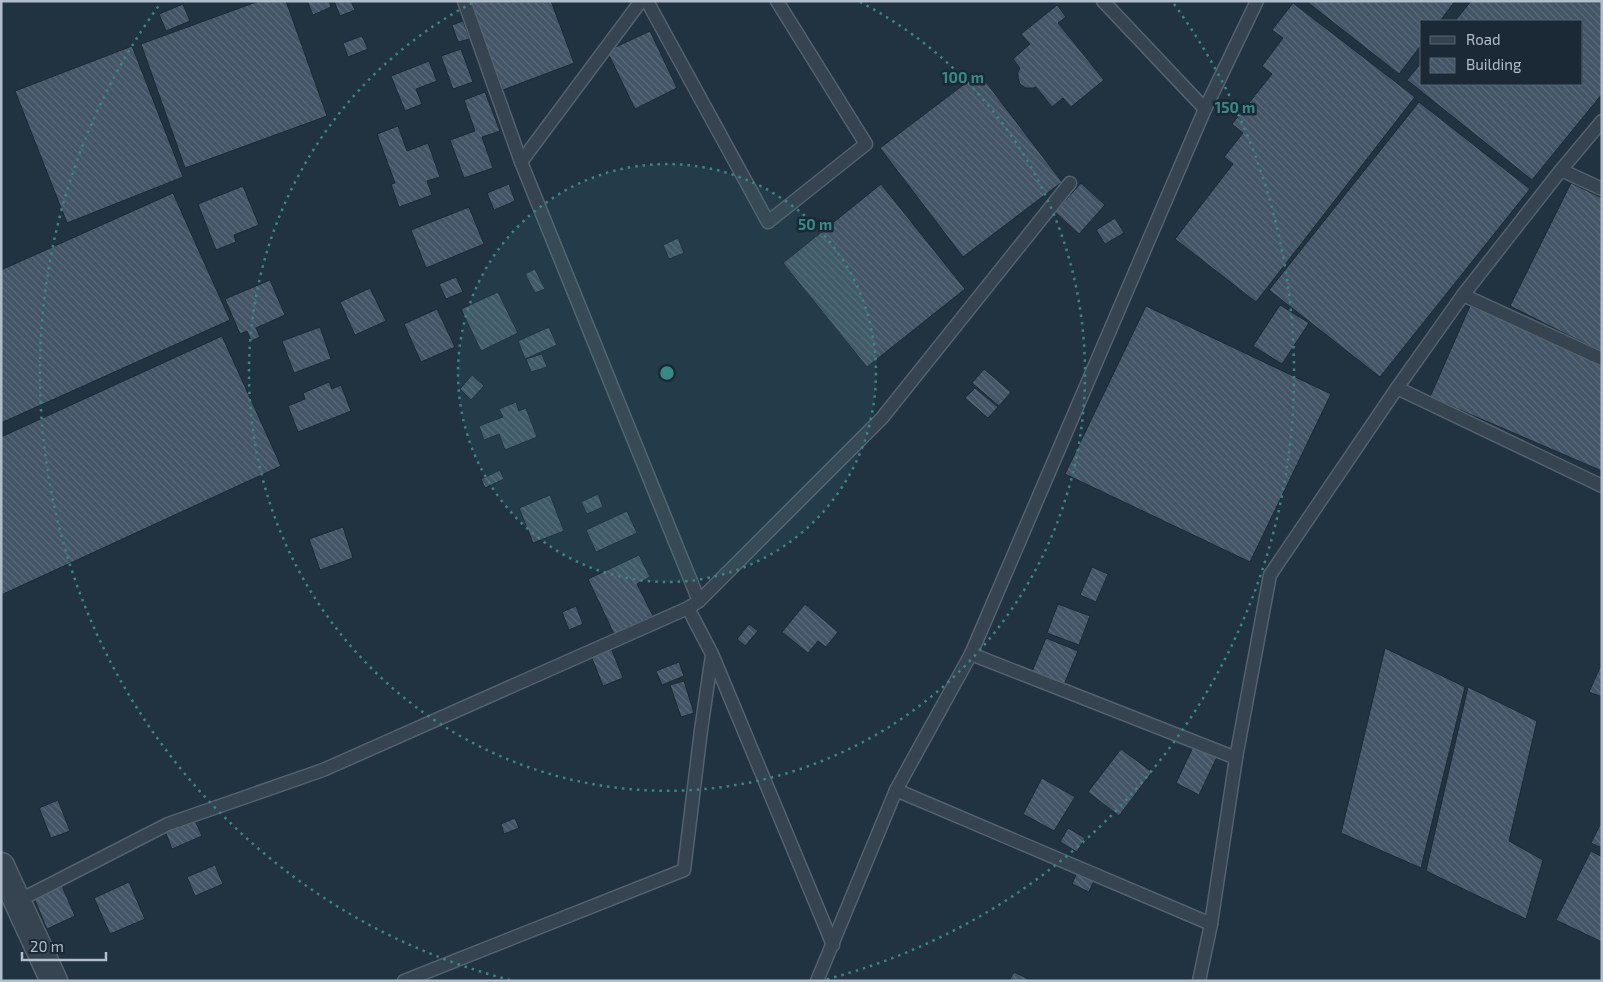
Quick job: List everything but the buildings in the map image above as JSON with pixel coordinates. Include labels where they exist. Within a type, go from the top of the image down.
[{"type":"street","points":[[1,866],[54,981]]},
{"type":"lane","points":[[464,1],[521,162],[699,601]]},
{"type":"lane","points":[[521,162],[641,1]]},
{"type":"lane","points":[[647,1],[768,222],[866,144],[777,1]]},
{"type":"lane","points":[[1103,1],[1205,110]]},
{"type":"lane","points":[[817,981],[896,790],[971,654],[1205,110],[1258,1]]},
{"type":"lane","points":[[1199,981],[1211,924],[1236,758],[1270,575],[1397,388],[1463,295],[1602,121]]},
{"type":"lane","points":[[1561,170],[1602,189]]},
{"type":"lane","points":[[18,901],[168,824],[323,770],[688,608],[699,601],[882,418],[1070,183]]},
{"type":"lane","points":[[1463,295],[1602,359]]},
{"type":"lane","points":[[1397,388],[1602,486]]},
{"type":"lane","points":[[688,608],[712,654],[833,945]]},
{"type":"lane","points":[[404,981],[684,870],[712,654]]},
{"type":"lane","points":[[971,654],[1236,758]]},
{"type":"lane","points":[[896,790],[1211,924]]}]
